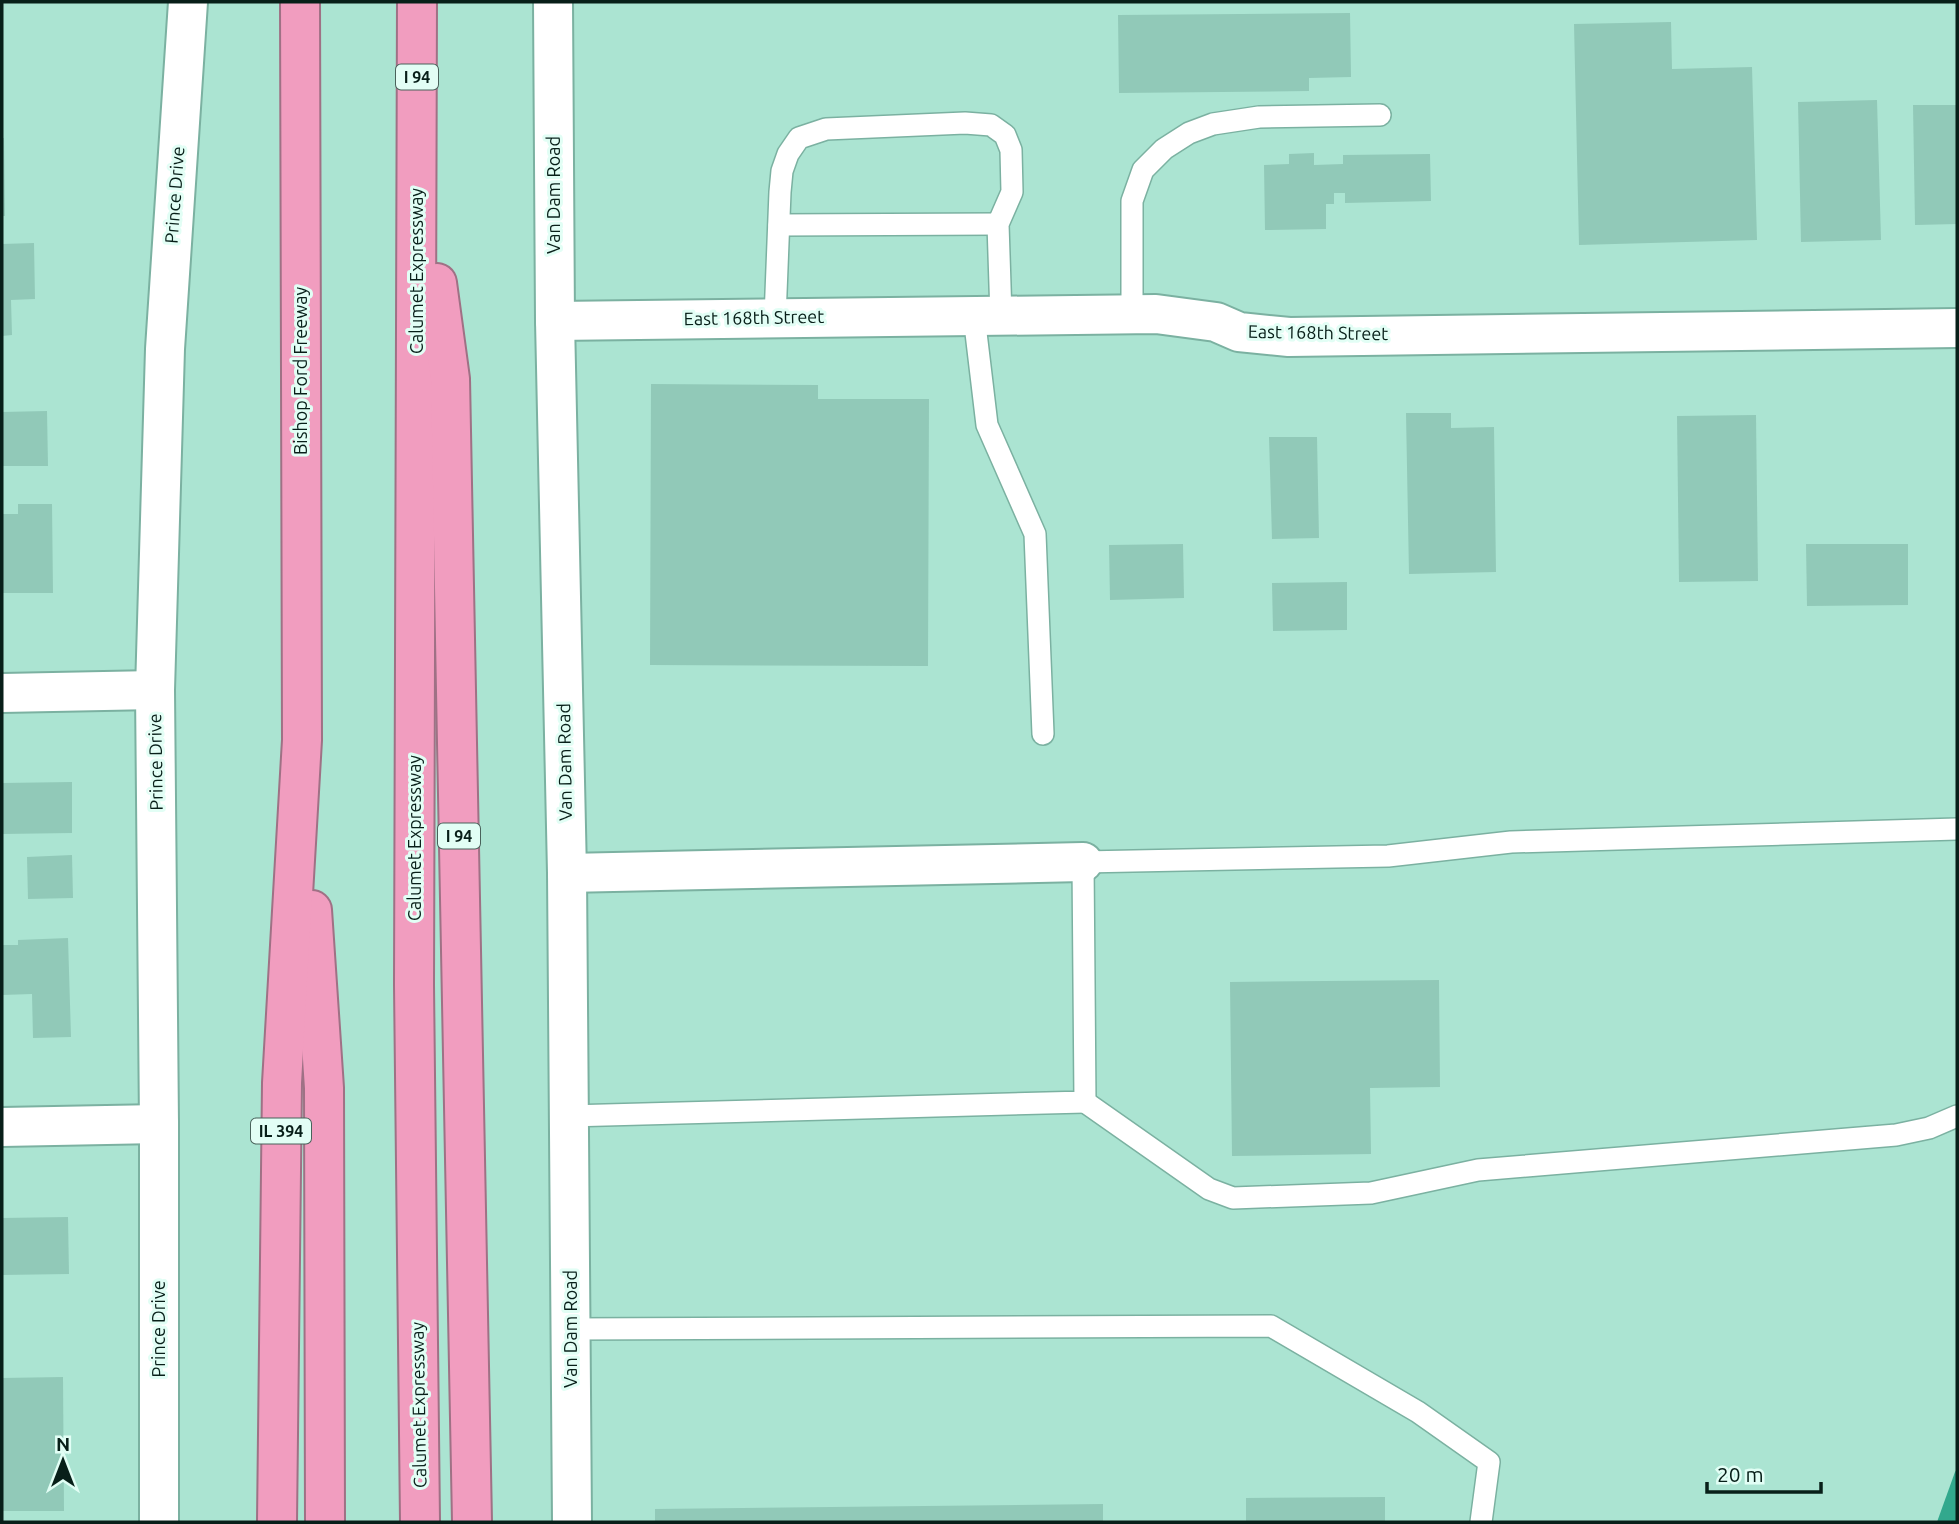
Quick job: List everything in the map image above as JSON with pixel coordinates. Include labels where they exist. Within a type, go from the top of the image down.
[{"type":"highway","name":"Bishop Ford Freeway","points":[[300,2],[302,740]]},
{"type":"highway","name":"I 94","points":[[417,2],[418,153],[450,379],[472,1522]]},
{"type":"highway","name":"Calumet Expressway","points":[[418,153],[414,985],[420,1522]]},
{"type":"highway","name":"IL 394","points":[[277,1522],[282,1083],[302,740]]},
{"type":"highway","points":[[302,740],[324,1088],[325,1522]]},
{"type":"street","name":"Prince Drive","points":[[159,1522],[155,690],[165,349],[188,2]]},
{"type":"street","name":"Van Dam Road","points":[[553,2],[555,321],[567,873],[572,1522]]},
{"type":"street","name":"East 168th Street","points":[[555,321],[1132,314],[1188,317],[1216,322],[1239,332],[1289,337],[1957,328]]},
{"type":"street","points":[[2,693],[155,690]]},
{"type":"street","points":[[567,873],[1083,862]]},
{"type":"street","points":[[2,1127],[159,1124]]},
{"type":"lane","points":[[1132,314],[1132,201],[1143,170],[1164,149],[1189,133],[1213,124],[1259,117],[1380,115]]},
{"type":"lane","points":[[775,318],[782,171],[788,153],[799,138],[826,129],[965,123],[991,125],[1004,135],[1011,150],[1012,192],[998,225],[987,316],[986,425],[1035,534],[1043,734]]},
{"type":"lane","points":[[779,225],[998,225]]},
{"type":"lane","points":[[1085,1102],[1083,862],[1388,856],[1511,842],[1957,829]]},
{"type":"lane","points":[[568,1116],[1085,1102],[1209,1189],[1233,1198],[1371,1193],[1478,1170],[1896,1135],[1929,1128],[1957,1116]]},
{"type":"lane","points":[[571,1329],[1271,1326],[1418,1412],[1489,1462],[1481,1522]]},
{"type":"shaded area","points":[[1957,1469],[1957,1522],[1937,1522],[1955,1472]]},
{"type":"building","points":[[1350,13],[1351,77],[1309,78],[1309,91],[1119,93],[1118,15]]},
{"type":"building","points":[[1671,22],[1672,69],[1752,67],[1757,240],[1579,245],[1574,24]]},
{"type":"building","points":[[1877,100],[1881,240],[1801,242],[1798,102]]},
{"type":"building","points":[[1913,105],[1957,105],[1957,224],[1915,225]]},
{"type":"building","points":[[4,138],[5,216],[2,216]]},
{"type":"building","points":[[1314,153],[1314,165],[1343,164],[1343,155],[1430,154],[1431,201],[1345,203],[1345,193],[1334,193],[1334,204],[1326,204],[1326,229],[1265,230],[1264,165],[1289,164],[1289,154]]},
{"type":"building","points":[[34,243],[35,299],[11,300],[12,335],[2,336],[2,244]]},
{"type":"building","points":[[651,384],[818,385],[818,399],[929,399],[928,666],[650,665]]},
{"type":"building","points":[[47,411],[48,466],[2,466],[2,412]]},
{"type":"building","points":[[1406,413],[1451,413],[1451,428],[1494,427],[1496,572],[1409,574]]},
{"type":"building","points":[[1756,415],[1758,581],[1679,582],[1677,416]]},
{"type":"building","points":[[1269,437],[1317,437],[1319,538],[1272,539]]},
{"type":"building","points":[[18,504],[52,504],[53,593],[2,593],[2,514],[18,514]]},
{"type":"building","points":[[1183,544],[1184,598],[1110,600],[1109,545]]},
{"type":"building","points":[[1806,544],[1908,544],[1908,605],[1807,606]]},
{"type":"building","points":[[1347,582],[1347,630],[1273,631],[1272,583]]},
{"type":"building","points":[[72,782],[72,833],[2,834],[2,783]]},
{"type":"building","points":[[72,855],[73,898],[28,899],[27,857]]},
{"type":"building","points":[[68,938],[71,1037],[33,1038],[32,994],[2,995],[2,945],[18,945],[18,940]]},
{"type":"building","points":[[1439,980],[1440,1087],[1370,1088],[1371,1154],[1232,1156],[1230,982]]},
{"type":"building","points":[[68,1217],[69,1274],[2,1275],[2,1218]]},
{"type":"building","points":[[63,1377],[64,1511],[2,1511],[2,1378]]},
{"type":"building","points":[[1385,1497],[1385,1522],[1246,1522],[1246,1498]]},
{"type":"building","points":[[1103,1504],[1103,1522],[655,1522],[655,1509]]}]
